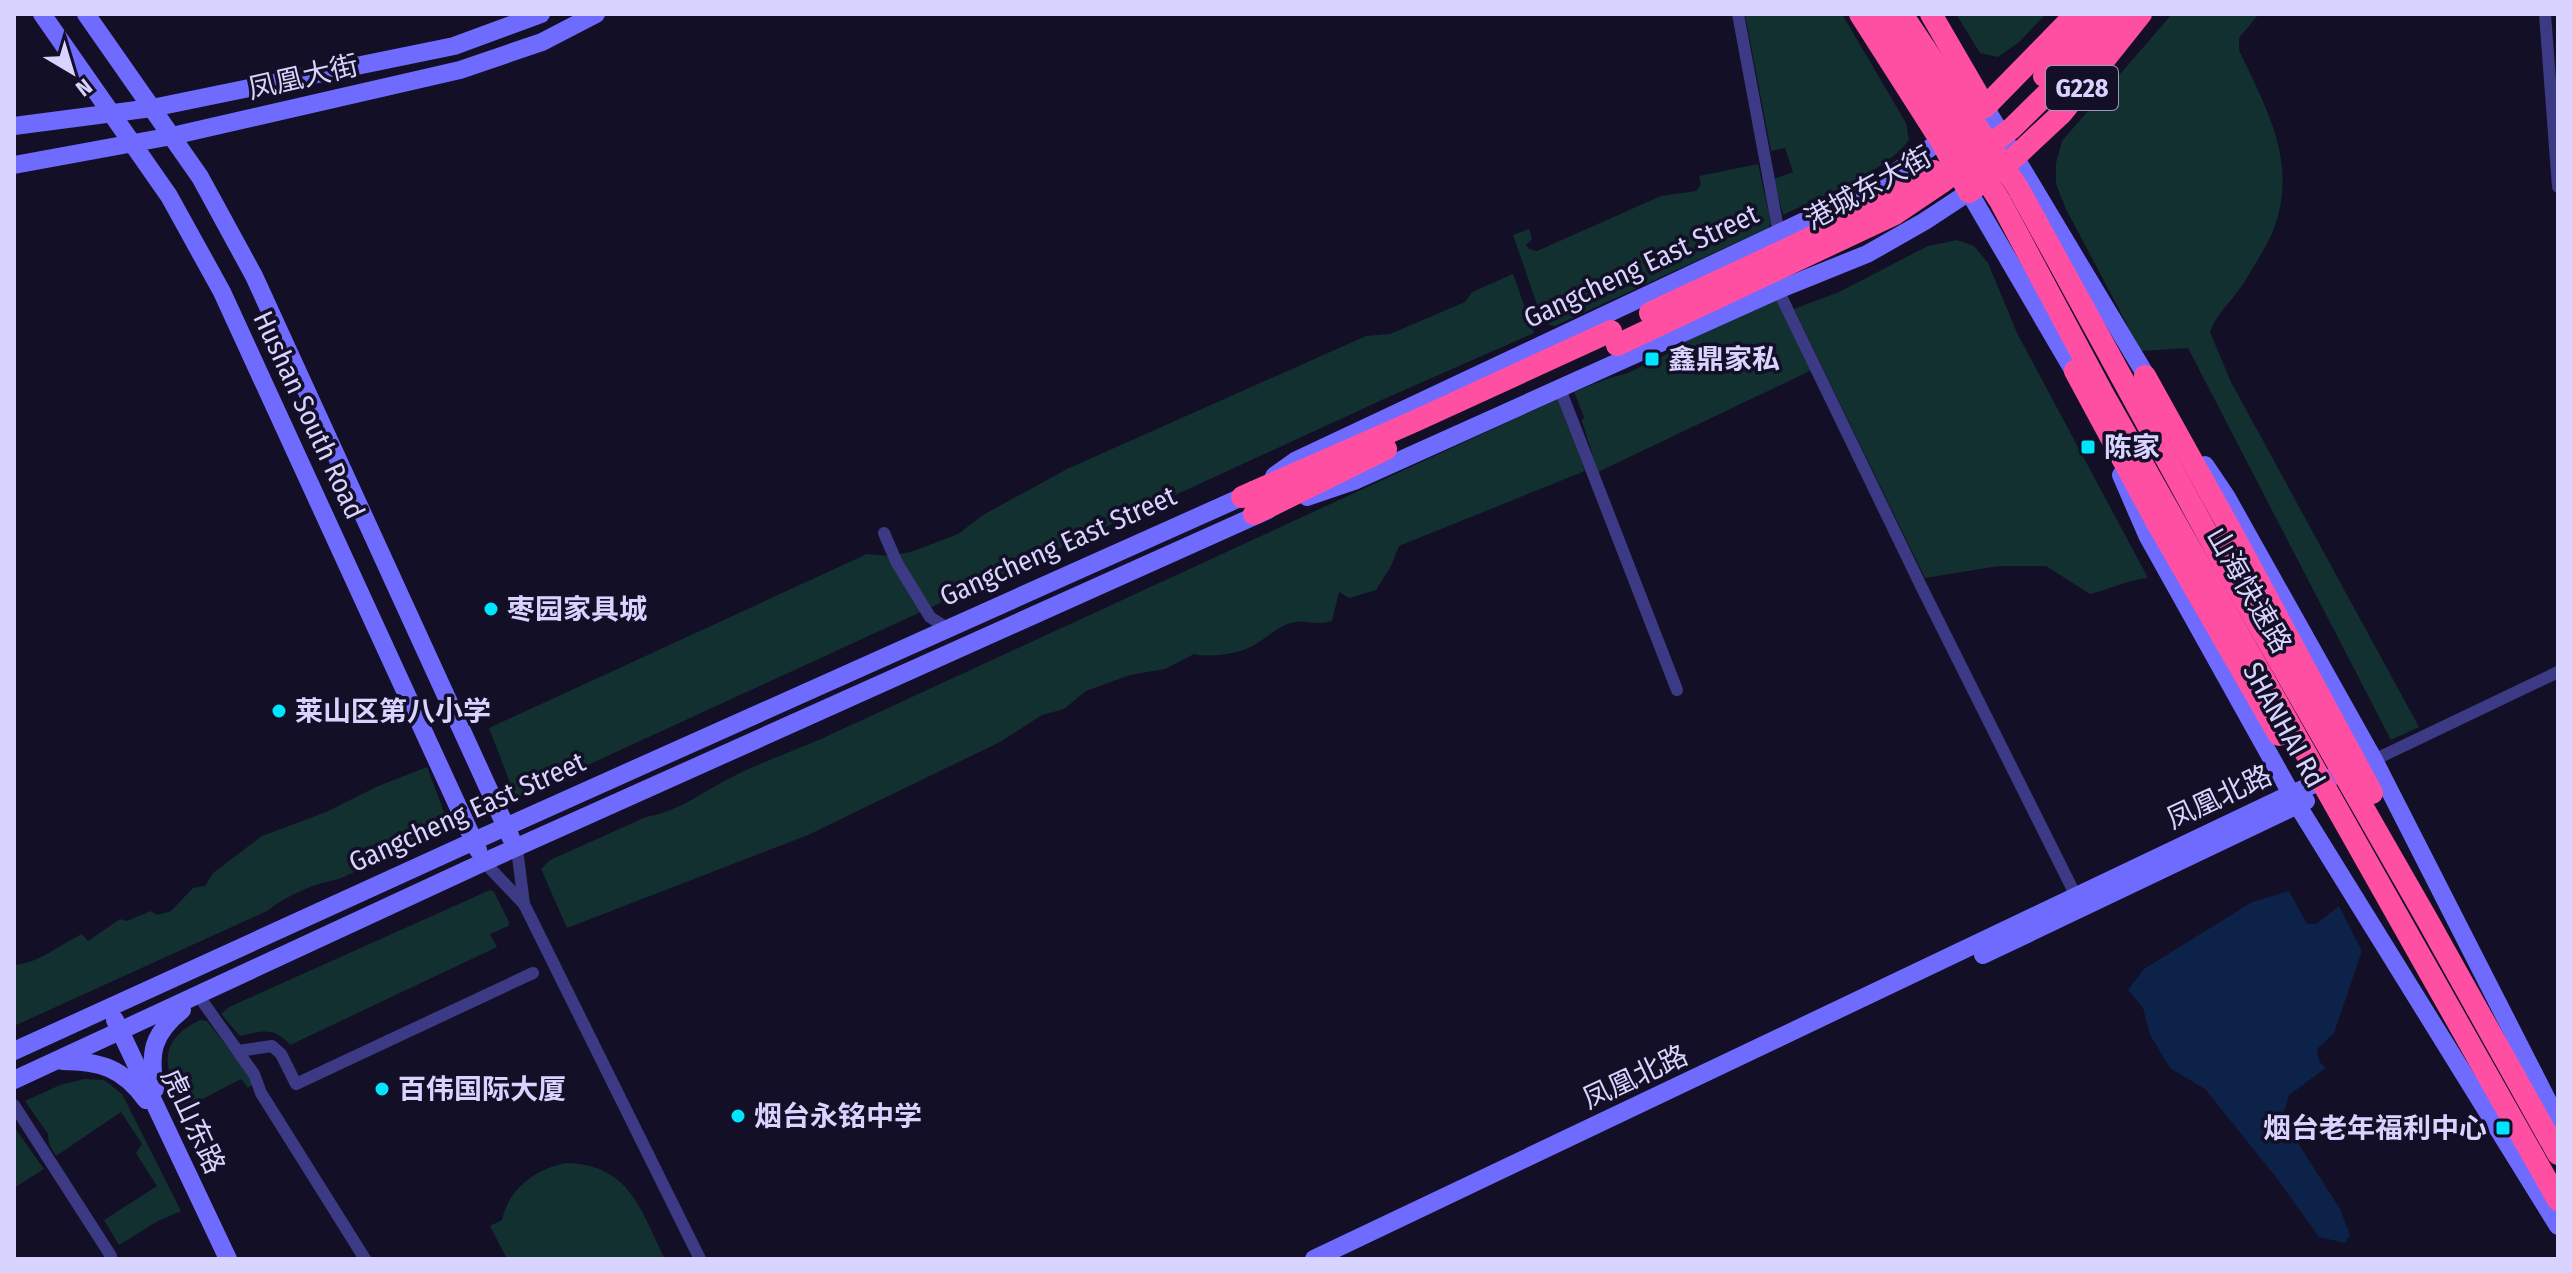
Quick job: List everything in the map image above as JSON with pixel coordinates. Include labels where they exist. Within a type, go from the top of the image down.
[{"type":"highway","points":[[1860,14],[1941,141],[1969,192]]},
{"type":"highway","name":"山海快速路","points":[[1879,14],[2000,201],[2103,394],[2558,1200]]},
{"type":"highway","name":"山海快速路","points":[[1902,14],[2018,188],[2226,568],[2558,1154]]},
{"type":"highway","points":[[1931,14],[1985,107]]},
{"type":"highway","name":"Gangcheng East Street","points":[[1985,107],[2076,14]]},
{"type":"highway","name":"港城东大街","points":[[1248,506],[1420,433],[1886,200],[1935,170],[2004,116],[2100,14]]},
{"type":"highway","name":"港城东大街","points":[[1614,338],[1895,214],[2012,128],[2068,73],[2120,14]]},
{"type":"highway","name":"G228","points":[[2016,156],[2062,113],[2141,14]]},
{"type":"highway","name":"港城东大街","points":[[1969,192],[2016,156]]},
{"type":"highway","points":[[2075,371],[2156,521],[2387,922],[2465,1034]]},
{"type":"highway","points":[[2145,376],[2470,972],[2558,1154]]},
{"type":"main road","name":"Hushan South Road","points":[[42,14],[169,196],[222,292],[484,862]]},
{"type":"main road","name":"Hushan South Road","points":[[86,14],[200,177],[254,276],[517,849]]},
{"type":"main road","name":"凤凰大街","points":[[14,126],[152,108],[454,46],[541,14]]},
{"type":"main road","name":"凤凰大街","points":[[14,165],[172,136],[460,70],[542,42],[596,14]]},
{"type":"main road","name":"Gangcheng East Street","points":[[14,1080],[517,849],[1248,506],[1295,461],[1851,199],[1893,174],[1985,107]]},
{"type":"main road","points":[[1985,107],[2145,376],[2226,496],[2374,760],[2558,1121]]},
{"type":"main road","name":"Gangcheng East Street","points":[[14,1051],[947,628],[1248,506],[1354,481],[1778,290],[1867,254],[1969,192]]},
{"type":"main road","name":"SHANHAI Rd","points":[[1969,192],[2075,371],[2147,535],[2294,800],[2558,1226]]},
{"type":"main road","name":"凤凰北路","points":[[1340,1259],[2374,760]]},
{"type":"main road","name":"凤凰北路","points":[[1314,1259],[2076,896],[2294,800]]},
{"type":"main road","points":[[165,1127],[151,1064],[156,1038],[168,1021],[202,994]]},
{"type":"main road","name":"虎山东路","points":[[108,1007],[228,1259]]},
{"type":"main road","points":[[51,1061],[89,1061],[119,1072],[142,1094],[165,1127]]},
{"type":"street","points":[[1738,14],[1779,234]]},
{"type":"street","points":[[2545,14],[2558,187]]},
{"type":"street","points":[[1778,290],[2076,896]]},
{"type":"street","points":[[1560,389],[1677,690]]},
{"type":"street","points":[[884,533],[897,563],[930,617],[947,628]]},
{"type":"street","points":[[2374,760],[2558,675]]},
{"type":"street","points":[[517,849],[524,904]]},
{"type":"street","points":[[484,862],[524,904],[700,1259]]},
{"type":"street","points":[[238,1051],[272,1046],[281,1054],[296,1084],[533,973]]},
{"type":"street","points":[[202,994],[365,1259]]},
{"type":"street","points":[[14,1105],[111,1256]]},
{"type":"green space","points":[[1745,14],[1842,14],[1906,123],[1909,140],[1885,163],[1869,173],[1783,215],[1774,179],[1793,172],[1785,148],[1771,151]]},
{"type":"green space","points":[[1956,14],[2046,14],[2018,43],[1998,57],[1980,53]]},
{"type":"green space","points":[[2172,14],[2259,14],[2239,38],[2239,50],[2276,138],[2283,184],[2280,208],[2264,250],[2210,332],[2231,382],[2419,727],[2391,740],[2188,348],[2141,351],[2066,209],[2056,184],[2056,163],[2062,141]]},
{"type":"green space","points":[[1758,164],[1771,224],[1768,228],[1555,326],[1549,325],[1541,316],[1513,235],[1529,229],[1532,239],[1526,245],[1537,251],[1661,196],[1696,191],[1701,184],[1699,176]]},
{"type":"green space","points":[[1957,240],[1974,246],[1988,263],[2017,333],[2148,578],[2090,594],[2046,566],[1999,566],[1925,578],[1794,309],[1839,292],[1928,246]]},
{"type":"green space","points":[[1513,274],[1534,333],[516,798],[489,728],[867,554],[888,556],[911,552],[958,534],[983,515],[1067,469],[1366,336],[1390,334],[1465,302],[1472,292]]},
{"type":"green space","points":[[1777,300],[1812,370],[1598,472],[1574,392],[1628,373],[1688,340]]},
{"type":"green space","points":[[1558,399],[1585,471],[1399,546],[1376,590],[1349,598],[1339,592],[1332,621],[1290,623],[1256,644],[1234,653],[1194,654],[1165,669],[1130,675],[1086,691],[1064,709],[1042,715],[1000,742],[808,835],[567,928],[541,869],[550,860],[646,817],[679,806],[741,773]]},
{"type":"green space","points":[[427,767],[450,828],[446,831],[339,879],[301,891],[267,911],[14,1026],[14,965],[40,957],[82,934],[88,941],[120,919],[127,921],[151,911],[157,915],[171,911],[193,888],[205,886],[213,873],[262,836],[326,812],[376,787]]},
{"type":"green space","points":[[490,890],[494,892],[509,922],[508,926],[490,934],[497,947],[290,1045],[273,1032],[240,1036],[221,1014],[229,1007]]},
{"type":"green space","points":[[200,1020],[207,1021],[255,1083],[248,1088],[241,1079],[183,1109],[172,1082],[168,1058],[175,1038]]},
{"type":"green space","points":[[84,1079],[104,1080],[122,1094],[181,1211],[119,1245],[104,1220],[157,1186],[136,1153],[142,1144],[121,1112],[56,1156],[49,1144],[48,1134],[25,1101],[60,1085]]},
{"type":"green space","points":[[14,1127],[44,1169],[14,1188]]},
{"type":"green space","points":[[565,1163],[605,1171],[619,1181],[640,1207],[665,1259],[507,1259],[490,1226],[502,1220],[511,1199],[525,1182],[543,1170]]},
{"type":"water","points":[[2289,891],[2307,924],[2316,924],[2339,906],[2362,951],[2334,1033],[2317,1049],[2319,1061],[2326,1068],[2289,1095],[2284,1112],[2289,1129],[2340,1209],[2350,1235],[2345,1243],[2319,1237],[2205,1089],[2170,1068],[2150,1035],[2143,1008],[2128,990],[2144,969],[2252,902]]},
{"type":"place","name":"鑫鼎家私","points":[[1652,359]]},
{"type":"place","name":"陈家","points":[[2088,447]]},
{"type":"place","name":"枣园家具城","points":[[491,609]]},
{"type":"place","name":"莱山区第八小学","points":[[279,711]]},
{"type":"place","name":"百伟国际大厦","points":[[382,1089]]},
{"type":"place","name":"烟台永铭中学","points":[[738,1116]]},
{"type":"place","name":"烟台老年福利中心","points":[[2503,1128]]}]
